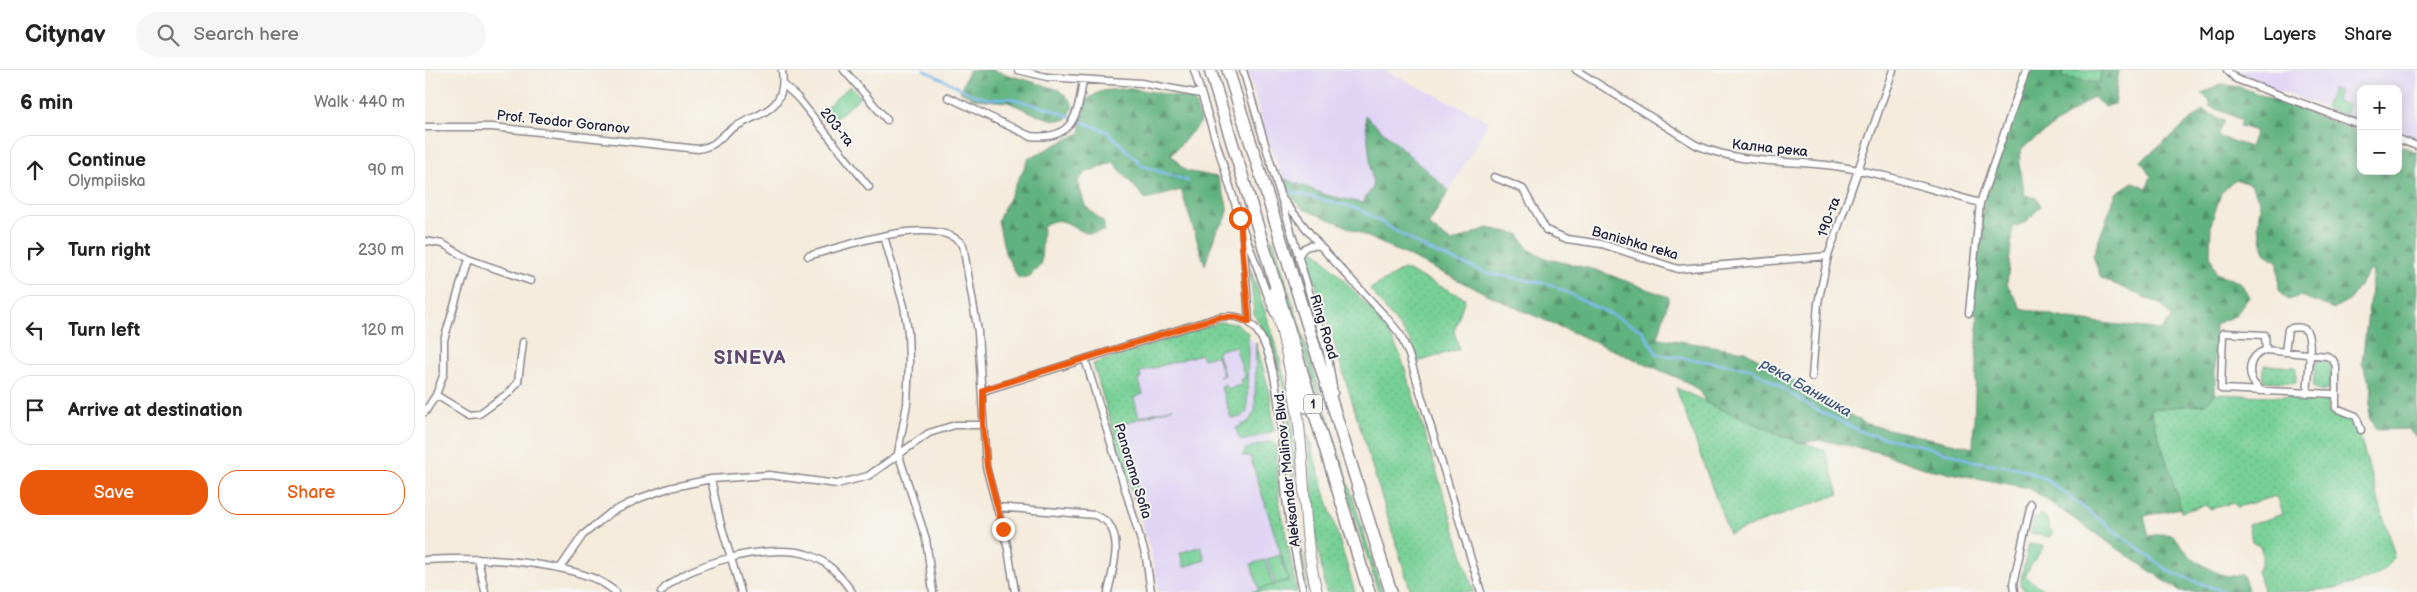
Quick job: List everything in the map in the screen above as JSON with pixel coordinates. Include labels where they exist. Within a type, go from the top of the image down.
[{"type":"highway","name":"1","points":[[1210,70],[1256,215],[1369,592]]},
{"type":"highway","name":"Ring Road","points":[[1228,70],[1392,592]]},
{"type":"highway","points":[[1289,361],[1346,516]]},
{"type":"main road","name":"Aleksandar Malinov Blvd.","points":[[1256,215],[1289,361],[1299,420],[1306,530],[1317,592]]},
{"type":"street","points":[[781,70],[784,85]]},
{"type":"street","points":[[844,70],[887,120]]},
{"type":"street","points":[[1019,70],[1047,78],[1141,83],[1201,94]]},
{"type":"street","points":[[1194,70],[1243,226],[1284,344]]},
{"type":"street","points":[[1243,70],[1327,352],[1342,436]]},
{"type":"street","name":"Кална река","points":[[1576,70],[1696,145],[1714,153],[1734,159],[1835,166],[1980,203]]},
{"type":"street","name":"190-та","points":[[1811,378],[1818,303],[1828,256],[1893,70]]},
{"type":"street","points":[[1969,313],[1980,203],[2026,70]]},
{"type":"street","points":[[2227,70],[2236,79],[2357,124]]},
{"type":"street","points":[[948,97],[1030,136],[1055,135],[1065,130],[1079,108],[1083,80]]},
{"type":"street","name":"Prof. Teodor Goranov","points":[[425,127],[492,127],[698,149],[711,146],[730,130],[769,109],[779,100],[784,85]]},
{"type":"street","name":"203-та","points":[[784,85],[797,98],[869,187]]},
{"type":"street","points":[[2402,140],[2417,146]]},
{"type":"street","name":"Banishka reka","points":[[1494,177],[1523,188],[1546,230],[1567,239],[1602,244],[1679,270],[1828,256]]},
{"type":"street","points":[[1281,198],[1320,246],[1400,334],[1409,355],[1481,592]]},
{"type":"street","points":[[1243,226],[1249,322]]},
{"type":"street","points":[[808,256],[884,236],[920,231],[947,234],[957,238],[963,245],[978,332],[987,467],[1008,549],[1015,592]]},
{"type":"street","points":[[884,236],[904,306],[909,362],[907,404],[898,453],[927,539],[933,592]]},
{"type":"street","points":[[425,242],[443,244],[468,259],[531,281]]},
{"type":"street","points":[[1298,258],[1301,250],[1307,246],[1320,246]]},
{"type":"street","points":[[425,412],[436,395],[446,365],[444,340],[468,259]]},
{"type":"street","points":[[983,390],[1219,317],[1237,317],[1249,322],[1264,343],[1275,381],[1280,413],[1286,501],[1303,592]]},
{"type":"street","points":[[2285,352],[2287,333],[2293,328],[2305,329],[2308,333],[2309,354],[2307,393]]},
{"type":"street","points":[[2266,350],[2266,337],[2262,333],[2223,332],[2221,337],[2221,389],[2335,394]]},
{"type":"street","points":[[436,395],[469,415],[479,414],[510,392],[518,382],[523,342]]},
{"type":"street","points":[[2263,392],[2256,387],[2251,379],[2253,356],[2266,350],[2327,356],[2333,360],[2336,366],[2336,408],[2356,416],[2361,430]]},
{"type":"street","name":"Panorama Sofia","points":[[1085,359],[1146,557],[1151,592]]},
{"type":"street","points":[[560,568],[583,535],[610,513],[640,498],[669,488],[711,479],[769,474],[837,484],[868,476],[929,432],[955,425],[983,425]]},
{"type":"street","points":[[711,479],[730,558],[741,592]]},
{"type":"street","points":[[2014,592],[2013,584],[2031,504]]},
{"type":"street","points":[[997,507],[1095,515],[1108,523],[1115,537],[1115,552],[1108,592]]},
{"type":"street","points":[[661,592],[687,573],[730,558],[765,552],[806,554],[837,570],[852,592]]},
{"type":"street","points":[[478,559],[485,592]]},
{"type":"street","points":[[425,560],[478,559],[560,568],[595,578],[616,592]]},
{"type":"shaded area","points":[[1248,70],[1384,70],[1489,121],[1449,191],[1365,116],[1373,187],[1362,203],[1326,195],[1283,178],[1264,129]]},
{"type":"shaded area","points":[[2234,70],[2417,70],[2417,141],[2402,135],[2402,85],[2357,85],[2357,120],[2244,78]]},
{"type":"shaded area","points":[[1244,331],[1257,346],[1277,506],[1294,592],[1158,592],[1150,549],[1095,367]]},
{"type":"green space","points":[[969,70],[992,70],[1060,90],[1071,101],[1073,108],[1066,120],[1055,120],[1037,115],[1008,102],[975,99],[960,91]]},
{"type":"green space","points":[[2030,70],[2063,70],[2062,77],[2099,83],[2101,70],[2119,70],[2114,104],[2105,107],[2093,97],[2022,148],[2019,164],[2025,195],[2037,198],[2041,206],[2026,222],[2013,227],[2007,284],[2021,308],[2069,319],[2162,330],[2171,317],[2162,305],[2101,278],[2093,256],[2116,193],[2133,182],[2147,188],[2151,176],[2141,161],[2203,110],[2224,121],[2218,136],[2250,147],[2256,131],[2240,126],[2242,120],[2209,106],[2211,103],[2202,93],[2222,84],[2240,87],[2357,131],[2357,175],[2402,175],[2402,146],[2417,152],[2417,436],[2407,429],[2376,430],[2369,417],[2371,386],[2362,363],[2373,271],[2369,271],[2349,301],[2334,309],[2301,296],[2287,300],[2279,290],[2278,262],[2265,254],[2258,226],[2260,202],[2251,185],[2236,179],[2221,193],[2211,224],[2210,254],[2216,273],[2241,283],[2249,297],[2235,316],[2215,324],[2215,394],[2205,404],[2150,409],[2181,508],[2144,516],[2149,536],[2158,534],[2170,535],[2178,540],[2190,556],[2206,567],[2226,576],[2243,575],[2249,592],[2181,592],[2029,488],[1924,468],[1878,452],[1821,440],[1801,443],[1706,403],[1701,392],[1685,381],[1514,307],[1339,223],[1303,209],[1290,196],[1283,178],[1326,195],[1362,203],[1373,187],[1365,115],[1449,191],[1428,225],[1452,242],[1487,228],[1519,234],[1528,249],[1548,259],[1596,270],[1669,297],[1658,338],[1745,351],[1866,424],[1973,448],[1978,315],[1972,314],[1983,204]]},
{"type":"green space","points":[[2063,70],[2101,70],[2099,83],[2062,77]]},
{"type":"green space","points":[[850,86],[860,97],[834,120],[824,109]]},
{"type":"green space","points":[[1130,88],[1193,99],[1201,122],[1171,155],[1186,171],[1217,177],[1227,205],[1226,218],[1217,229],[1205,265],[1181,190],[1146,200],[1113,162],[1085,173],[1078,181],[1085,206],[1104,223],[1104,231],[1088,233],[1062,221],[1050,222],[1043,226],[1041,265],[1030,276],[1019,279],[1005,253],[998,220],[1029,158],[1080,133],[1086,100],[1101,91]]},
{"type":"green space","points":[[2332,89],[2339,91],[2336,101],[2348,105],[2345,115],[2325,108]]},
{"type":"green space","points":[[1273,239],[1382,592],[1378,592],[1270,240]]},
{"type":"green space","points":[[1312,250],[1318,253],[1382,321],[1400,354],[1474,592],[1411,592],[1309,262],[1308,255]]},
{"type":"green space","points":[[1250,268],[1275,340],[1285,382],[1291,415],[1298,529],[1309,592],[1296,522],[1286,397],[1271,342],[1254,315]]},
{"type":"green space","points":[[1404,269],[1465,298],[1454,331],[1459,349],[1418,362],[1411,342],[1370,289]]},
{"type":"green space","points":[[1220,322],[1237,324],[1248,333],[1247,412],[1241,417],[1231,418],[1221,387],[1225,384],[1227,389],[1241,385],[1240,380],[1245,378],[1235,346],[1217,351],[1224,375],[1219,377],[1223,375],[1217,355],[1203,359],[1201,354],[1140,372],[1141,378],[1138,379],[1143,394],[1134,398],[1139,417],[1173,408],[1118,425],[1141,497],[1134,499],[1093,364]]},
{"type":"green space","points":[[1256,343],[1270,393],[1274,431],[1242,441],[1238,436],[1236,428],[1248,422],[1255,411]]},
{"type":"green space","points":[[2319,360],[2323,360],[2331,366],[2331,383],[2327,390],[2322,392],[2313,387],[2315,364]]},
{"type":"green space","points":[[2264,365],[2296,367],[2296,383],[2263,381]]},
{"type":"green space","points":[[1676,388],[1782,436],[1825,450],[1839,494],[1729,534]]},
{"type":"green space","points":[[2215,394],[2329,398],[2328,411],[2333,416],[2350,417],[2356,424],[2394,553],[2388,566],[2375,576],[2338,587],[2317,590],[2264,592],[2257,571],[2262,562],[2262,553],[2260,546],[2253,543],[2248,525],[2283,514],[2277,496],[2237,507],[2233,503],[2211,509],[2206,505],[2181,512],[2150,409],[2205,404]]},
{"type":"green space","points":[[1308,434],[1355,592],[1326,592],[1316,538]]},
{"type":"green space","points":[[1273,442],[1276,446],[1279,499],[1297,592],[1251,592],[1289,580],[1250,456],[1242,456],[1246,449]]},
{"type":"green space","points":[[2041,515],[2047,519],[2049,528],[2053,532],[2050,537],[2031,533],[2034,518]]},
{"type":"green space","points":[[2029,544],[2044,546],[2024,576],[2043,589],[2043,592],[2025,591],[2020,584]]},
{"type":"green space","points":[[1201,546],[1205,560],[1184,567],[1180,553]]},
{"type":"green space","points":[[1280,555],[1288,580],[1275,584],[1267,559]]},
{"type":"green space","points":[[1265,560],[1273,585],[1259,589],[1251,564]]},
{"type":"waterway","name":"река Банишка","points":[[924,70],[974,95],[990,99],[1009,98],[1054,110],[1108,132],[1143,166],[1188,181]]},
{"type":"waterway","name":"река Банишка","points":[[1288,191],[1359,209],[1428,250],[1490,274],[1550,284],[1642,330],[1657,354],[1750,368],[1817,410],[1867,434],[1925,446],[1973,461],[2018,468],[2044,478],[2170,572],[2225,592]]},
{"type":"district","name":"SINEVA","points":[[750,358]]},
{"type":"route","points":[[1003,529],[987,467],[983,425],[983,390],[1219,317],[1237,317],[1249,322],[1243,226],[1240,218]]}]
